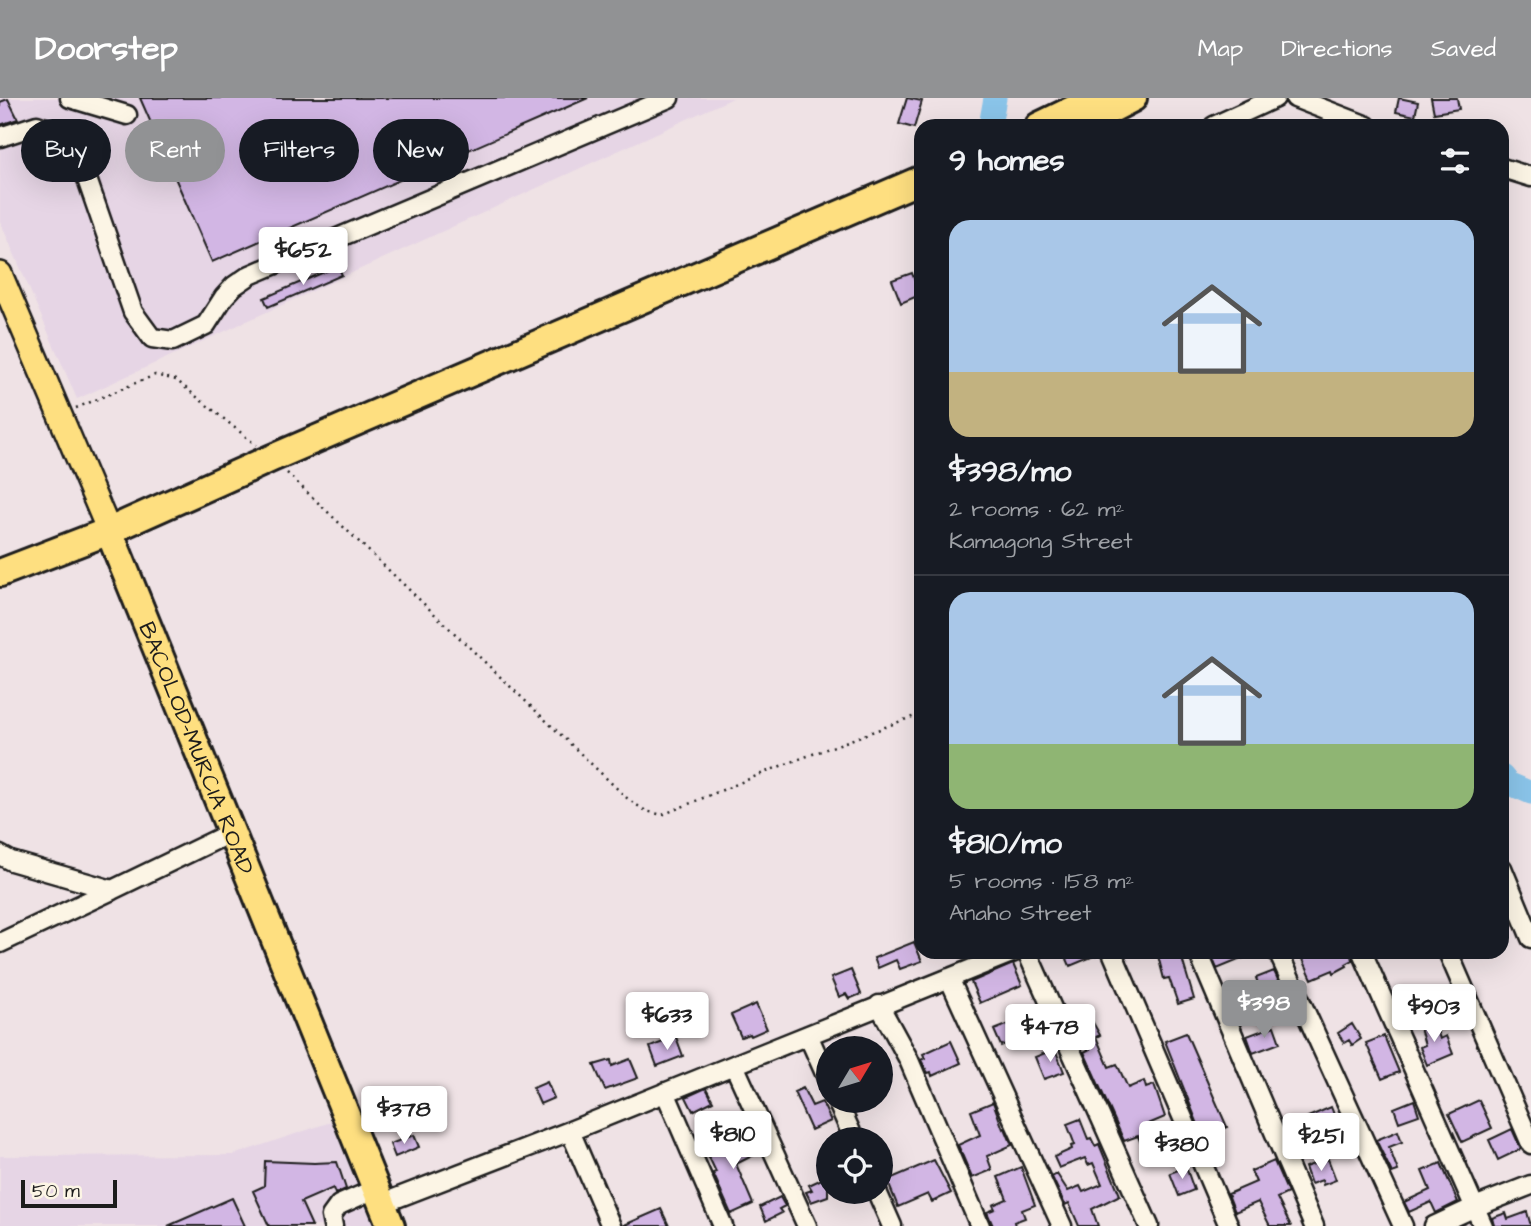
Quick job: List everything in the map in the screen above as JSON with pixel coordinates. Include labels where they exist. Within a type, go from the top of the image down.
[{"type":"highway","points":[[1053,119],[1097,98]]},
{"type":"highway","points":[[1092,119],[1133,98]]},
{"type":"highway","points":[[0,591],[278,464],[887,204],[914,184]]},
{"type":"highway","points":[[887,204],[914,200]]},
{"type":"highway","points":[[0,573],[113,539]]},
{"type":"highway","name":"BACOLOD-MURCIA ROAD","points":[[113,539],[382,1207]]},
{"type":"main road","name":"BACOLOD-MURCIA ROAD","points":[[1,281],[113,539]]},
{"type":"street","points":[[70,98],[127,115]]},
{"type":"street","points":[[0,137],[37,125],[62,134],[79,156],[133,312],[152,338],[173,341],[206,325],[224,296],[250,275],[669,98]]},
{"type":"street","points":[[1229,119],[1275,98]]},
{"type":"street","points":[[1295,98],[1349,119]]},
{"type":"street","points":[[1509,170],[1531,177]]},
{"type":"street","points":[[0,943],[232,832]]},
{"type":"street","points":[[0,855],[11,861],[112,890]]},
{"type":"street","points":[[1509,885],[1531,938]]},
{"type":"street","points":[[333,1226],[331,1216],[339,1205],[382,1207],[996,959]]},
{"type":"street","points":[[1030,959],[1149,1226]]},
{"type":"street","points":[[1115,959],[1229,1226]]},
{"type":"street","points":[[1201,959],[1314,1226]]},
{"type":"street","points":[[1281,959],[1404,1226]]},
{"type":"street","points":[[1365,959],[1483,1226]]},
{"type":"street","points":[[1451,959],[1531,1144]]},
{"type":"street","points":[[949,978],[1062,1226]]},
{"type":"street","points":[[879,1005],[908,1058],[980,1226]]},
{"type":"street","points":[[808,1035],[816,1053]]},
{"type":"street","points":[[734,1065],[807,1226]]},
{"type":"street","points":[[665,1093],[723,1226]]},
{"type":"street","points":[[570,1131],[611,1226]]},
{"type":"street","points":[[1434,1226],[1531,1185]]},
{"type":"street","points":[[882,1204],[892,1226]]},
{"type":"path","points":[[61,414],[155,375],[176,380],[278,464],[629,800],[646,811],[663,814],[914,716]]},
{"type":"shaded area","points":[[0,98],[733,98],[77,399],[0,221]]},
{"type":"shaded area","points":[[331,1122],[376,1226],[0,1226],[0,1156],[233,1155]]},
{"type":"building","points":[[140,98],[588,98],[469,150],[469,119],[373,119],[373,182],[395,182],[212,262],[177,182],[225,182],[225,119],[149,119]]},
{"type":"building","points":[[907,98],[922,101],[917,119],[914,119],[914,128],[899,124]]},
{"type":"building","points":[[1399,98],[1418,102],[1415,116],[1396,112]]},
{"type":"building","points":[[1431,98],[1457,98],[1459,109],[1434,113]]},
{"type":"building","points":[[8,99],[18,119],[0,125],[0,102]]},
{"type":"building","points":[[338,266],[342,275],[268,307],[264,298]]},
{"type":"building","points":[[912,273],[914,298],[901,303],[892,280]]},
{"type":"building","points":[[914,942],[914,959],[922,961],[900,969],[896,960],[878,968],[874,958]]},
{"type":"building","points":[[1067,959],[1087,959],[1070,966]]},
{"type":"building","points":[[1159,959],[1182,959],[1194,999],[1178,1004],[1169,978],[1164,979]]},
{"type":"building","points":[[1213,959],[1241,959],[1217,969]]},
{"type":"building","points":[[1303,959],[1353,959],[1347,966],[1334,973],[1333,970],[1312,979]]},
{"type":"building","points":[[1013,964],[1022,985],[980,1003],[971,982]]},
{"type":"building","points":[[851,970],[861,994],[849,999],[846,994],[839,997],[831,978]]},
{"type":"building","points":[[1274,971],[1285,995],[1266,1003],[1256,978]]},
{"type":"building","points":[[756,1004],[767,1029],[741,1037],[731,1015]]},
{"type":"building","points":[[1087,1012],[1100,1035],[1096,1037],[1109,1067],[1117,1064],[1128,1088],[1144,1081],[1146,1088],[1154,1085],[1165,1117],[1146,1125],[1158,1155],[1148,1160],[1138,1136],[1124,1141],[1084,1052],[1090,1049],[1074,1018]]},
{"type":"building","points":[[1434,1020],[1440,1039],[1446,1036],[1453,1054],[1427,1065],[1420,1047],[1425,1045],[1419,1025]]},
{"type":"building","points":[[1012,1023],[1018,1039],[1001,1046],[994,1030]]},
{"type":"building","points":[[1352,1024],[1361,1039],[1352,1045],[1349,1040],[1344,1043],[1338,1033]]},
{"type":"building","points":[[1274,1026],[1280,1043],[1253,1053],[1247,1036]]},
{"type":"building","points":[[1186,1033],[1227,1127],[1203,1137],[1165,1041]]},
{"type":"building","points":[[1384,1036],[1399,1072],[1382,1079],[1366,1043]]},
{"type":"building","points":[[676,1037],[683,1056],[657,1066],[650,1047]]},
{"type":"building","points":[[951,1041],[961,1063],[932,1076],[921,1060],[925,1058],[923,1054]]},
{"type":"building","points":[[1055,1049],[1064,1072],[1044,1079],[1035,1057]]},
{"type":"building","points":[[630,1059],[638,1078],[605,1090],[594,1065],[611,1060],[612,1066]]},
{"type":"building","points":[[547,1082],[554,1098],[540,1104],[533,1088]]},
{"type":"building","points":[[706,1088],[713,1101],[693,1111],[686,1097]]},
{"type":"building","points":[[803,1088],[812,1106],[816,1104],[816,1113],[827,1113],[831,1121],[811,1130],[794,1092]]},
{"type":"building","points":[[1414,1100],[1419,1115],[1399,1122],[1394,1108]]},
{"type":"building","points":[[1479,1100],[1492,1128],[1462,1142],[1449,1114]]},
{"type":"building","points":[[993,1102],[1012,1145],[987,1156],[992,1170],[972,1178],[958,1145],[980,1135],[971,1111]]},
{"type":"building","points":[[1331,1107],[1347,1147],[1334,1152],[1327,1133],[1317,1137],[1308,1117]]},
{"type":"building","points":[[1080,1119],[1088,1139],[1091,1138],[1095,1146],[1099,1144],[1120,1195],[1092,1209],[1098,1226],[1079,1226],[1069,1203],[1065,1205],[1052,1177],[1057,1174],[1068,1191],[1080,1186],[1083,1192],[1102,1184],[1093,1163],[1088,1165],[1085,1158],[1059,1168],[1054,1157],[1075,1145],[1067,1124]]},
{"type":"building","points":[[1512,1129],[1521,1149],[1498,1160],[1489,1140]]},
{"type":"building","points":[[1398,1131],[1402,1142],[1389,1147],[1398,1171],[1392,1173],[1376,1140]]},
{"type":"building","points":[[748,1133],[758,1153],[736,1164],[753,1204],[731,1214],[707,1153]]},
{"type":"building","points":[[414,1135],[419,1147],[395,1157],[390,1144]]},
{"type":"building","points":[[1328,1159],[1336,1180],[1323,1185],[1322,1180],[1311,1184],[1305,1167]]},
{"type":"building","points":[[934,1160],[951,1193],[932,1202],[928,1194],[898,1207],[893,1195],[893,1177]]},
{"type":"building","points":[[265,1161],[337,1162],[346,1189],[335,1194],[333,1188],[301,1202],[312,1226],[269,1226],[253,1191],[264,1186]]},
{"type":"building","points":[[1274,1161],[1288,1193],[1277,1198],[1291,1226],[1270,1226],[1258,1202],[1235,1212],[1228,1194],[1256,1182],[1251,1171]]},
{"type":"building","points":[[1441,1163],[1458,1202],[1436,1213],[1431,1202],[1409,1212],[1404,1202],[1430,1190],[1422,1171]]},
{"type":"building","points":[[1021,1167],[1035,1205],[1022,1210],[1025,1218],[1014,1222],[1015,1226],[993,1226],[987,1212],[995,1209],[993,1205],[1007,1199],[998,1177]]},
{"type":"building","points":[[1186,1167],[1194,1190],[1179,1196],[1170,1173]]},
{"type":"building","points":[[816,1182],[816,1200],[811,1202],[806,1192],[812,1190],[809,1185]]},
{"type":"building","points":[[780,1197],[785,1206],[779,1209],[782,1213],[766,1221],[760,1207]]},
{"type":"building","points":[[232,1198],[245,1226],[168,1226]]},
{"type":"building","points":[[661,1209],[669,1226],[622,1226]]},
{"type":"building","points":[[1527,1212],[1531,1226],[1494,1226],[1492,1218],[1506,1213],[1508,1219]]},
{"type":"waterway","points":[[991,119],[995,98]]},
{"type":"waterway","points":[[1509,783],[1531,793]]}]
